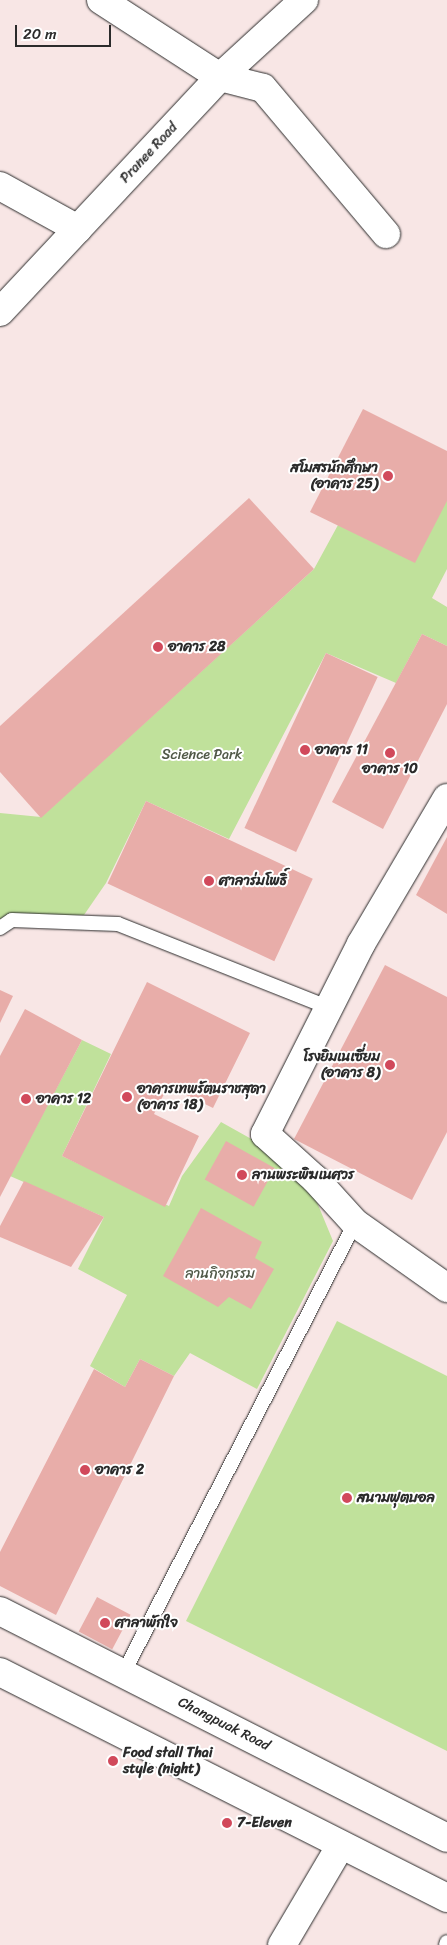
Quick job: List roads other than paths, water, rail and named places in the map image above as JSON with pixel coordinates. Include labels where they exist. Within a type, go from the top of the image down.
[{"type":"street","points":[[101,0],[220,77],[263,88],[386,234]]},
{"type":"street","name":"Pranee Road","points":[[0,312],[220,77],[304,0]]},
{"type":"street","points":[[0,186],[78,229]]},
{"type":"street","points":[[444,1278],[356,1223],[315,1179],[264,1134],[328,1007],[447,798]]},
{"type":"street","name":"Changpuak Road","points":[[0,1611],[447,1838]]},
{"type":"street","points":[[0,1672],[447,1898]]},
{"type":"street","points":[[282,1945],[340,1845]]},
{"type":"lane","points":[[0,928],[12,920],[118,924],[328,1007]]},
{"type":"lane","points":[[123,1674],[356,1223]]},
{"type":"place","name":"สโมสรนักศึกษา (อาคาร 25)","points":[[388,476]]},
{"type":"place","name":"อาคาร 28","points":[[158,647]]},
{"type":"place","name":"อาคาร 11","points":[[305,750]]},
{"type":"place","name":"อาคาร 10","points":[[390,753]]},
{"type":"place","name":"ศาลาร่มโพธิ์","points":[[209,881]]},
{"type":"place","name":"โรงยิมเนเซี่ยม (อาคาร 8)","points":[[390,1065]]},
{"type":"place","name":"อาคารเทพรัตนราชสุดา (อาคาร 18)","points":[[127,1097]]},
{"type":"place","name":"อาคาร 12","points":[[26,1099]]},
{"type":"place","name":"ลานพระพิฆเนศวร","points":[[242,1175]]},
{"type":"place","name":"อาคาร 2","points":[[85,1470]]},
{"type":"place","name":"สนามฟุตบอล","points":[[347,1498]]},
{"type":"place","name":"ศาลาพักใจ","points":[[105,1623]]},
{"type":"place","name":"Food stall Thai style (night)","points":[[113,1761]]},
{"type":"place","name":"7-Eleven","points":[[227,1823]]},
{"type":"park label","name":"Science Park","points":[[202,755]]},
{"type":"park label","name":"ลานกิจกรรม","points":[[220,1274]]}]
